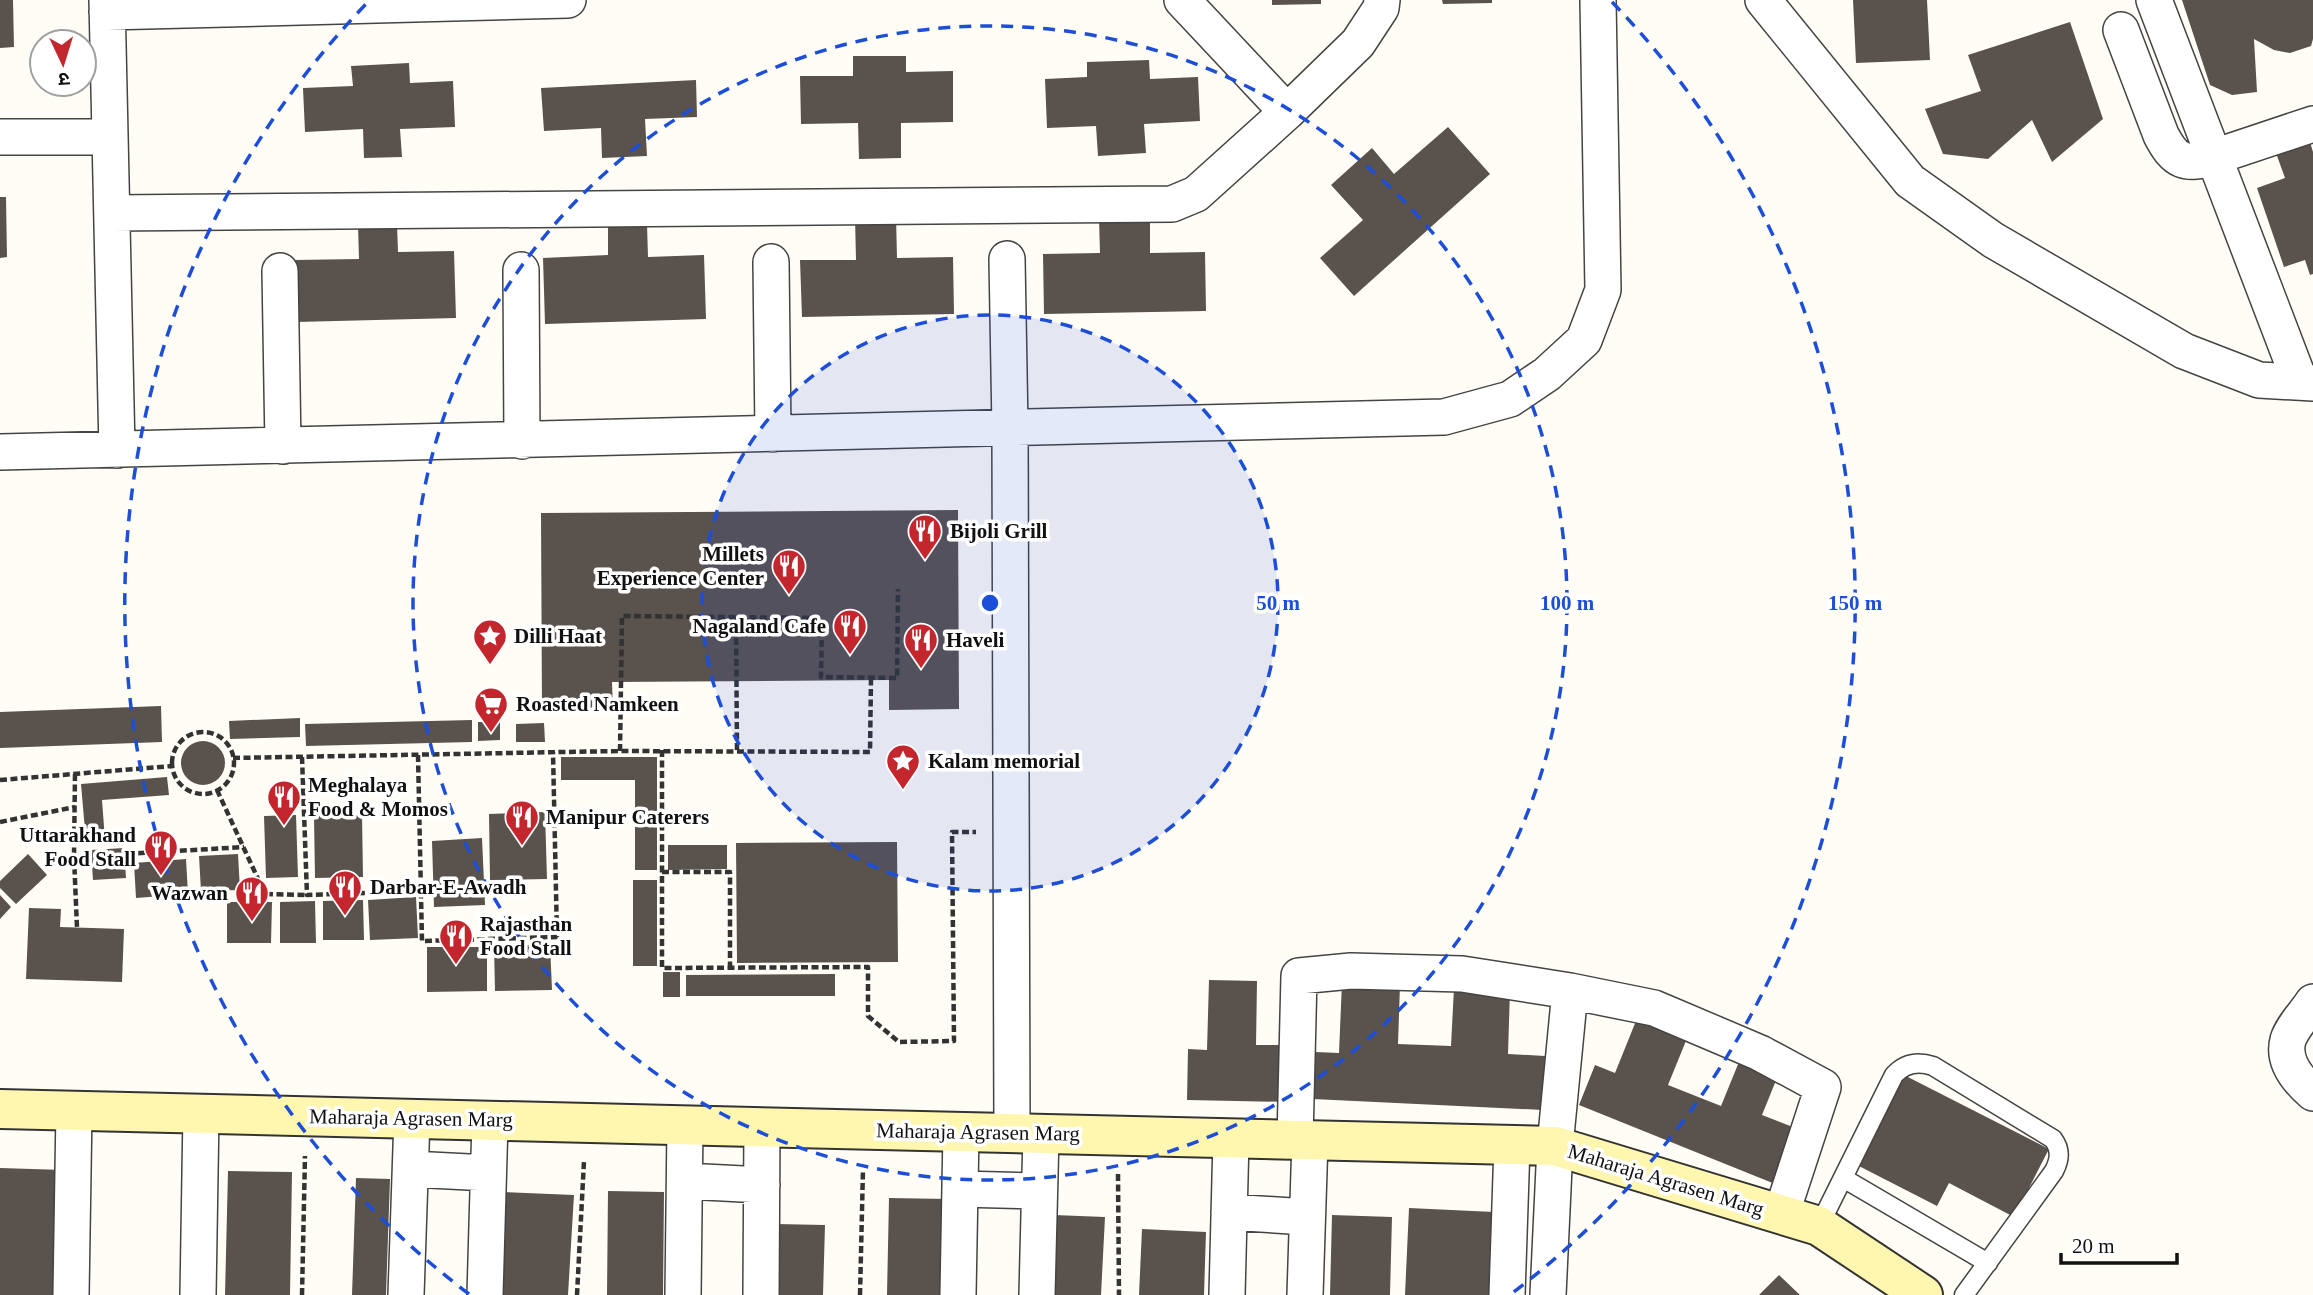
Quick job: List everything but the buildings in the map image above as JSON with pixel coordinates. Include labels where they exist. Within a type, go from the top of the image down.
[{"type":"street","points":[[117,450],[107,6],[568,0]]},
{"type":"street","points":[[1182,0],[1287,112]]},
{"type":"street","points":[[111,213],[1172,204],[1196,194],[1287,112],[1358,43],[1381,8],[1382,0]]},
{"type":"street","points":[[0,452],[1444,417],[1510,398],[1547,374],[1584,340],[1604,290],[1598,0]]},
{"type":"street","points":[[1763,0],[1910,181],[1993,240],[2184,351],[2259,380],[2306,383],[2214,157],[2154,0]]},
{"type":"street","points":[[2121,30],[2161,135],[2177,158],[2197,162],[2313,124]]},
{"type":"street","points":[[0,138],[110,137]]},
{"type":"street","points":[[1007,259],[1011,832],[1026,1133],[1039,1191],[1037,1295]]},
{"type":"street","points":[[771,262],[773,434]]},
{"type":"street","points":[[521,270],[522,441]]},
{"type":"street","points":[[280,271],[284,446]]},
{"type":"street","points":[[1305,1295],[1307,1217],[1302,1140],[1299,976],[1351,971],[1462,974],[1570,991],[1654,1008],[1760,1054],[1823,1087],[1781,1215]]},
{"type":"street","points":[[1548,1295],[1555,1146],[1570,991]]},
{"type":"street","points":[[2313,1002],[2288,1039],[2287,1053],[2290,1066],[2299,1081],[2313,1093]]},
{"type":"street","name":"Maharaja Agrasen Marg","points":[[0,1109],[1555,1146],[1819,1226],[1923,1295]]},
{"type":"street","points":[[71,1295],[74,1111]]},
{"type":"street","points":[[198,1295],[201,1113]]},
{"type":"street","points":[[406,1295],[412,1118]]},
{"type":"street","points":[[485,1295],[490,1121]]},
{"type":"street","points":[[683,1295],[685,1125]]},
{"type":"street","points":[[761,1295],[762,1127]]},
{"type":"street","points":[[958,1295],[961,1132]]},
{"type":"street","points":[[1227,1295],[1231,1139]]},
{"type":"street","points":[[1507,1295],[1512,1145]]},
{"type":"street","points":[[411,1169],[488,1172]]},
{"type":"street","points":[[685,1181],[762,1185]]},
{"type":"street","points":[[960,1189],[1039,1191]]},
{"type":"street","points":[[1229,1212],[1307,1217]]},
{"type":"lane","points":[[1819,1226],[1894,1076],[1902,1067],[1916,1063],[1933,1066],[2053,1139],[2059,1152],[2054,1171],[1964,1295]]},
{"type":"lane","points":[[1843,1178],[1988,1263]]},
{"type":"path","points":[[620,751],[622,616],[822,618],[821,677],[897,678],[898,589]]},
{"type":"path","points":[[736,617],[737,751]]},
{"type":"path","points":[[233,758],[662,750],[870,752],[871,678]]},
{"type":"path","points":[[194,733],[215,734],[224,740],[233,758],[230,777],[217,790],[205,794],[193,793],[183,786],[175,777],[172,766],[177,746],[184,737],[194,733]]},
{"type":"path","points":[[662,750],[662,968],[868,967],[868,1016],[900,1042],[954,1041],[952,832],[1011,832]]},
{"type":"path","points":[[418,755],[422,941],[557,937],[553,752]]},
{"type":"path","points":[[302,757],[307,895]]},
{"type":"path","points":[[0,780],[172,766]]},
{"type":"path","points":[[75,774],[77,928]]},
{"type":"path","points":[[217,790],[265,894],[421,891]]},
{"type":"path","points":[[0,822],[75,807]]},
{"type":"path","points":[[75,857],[244,847]]},
{"type":"path","points":[[662,872],[730,872],[730,968]]},
{"type":"path","points":[[302,1295],[305,1151]]},
{"type":"path","points":[[577,1295],[584,1158]]},
{"type":"path","points":[[860,1295],[863,1162]]},
{"type":"path","points":[[1118,1163],[1119,1295]]},
{"type":"place","name":"Bijoli Grill","points":[[925,561]]},
{"type":"place","name":"Millets Experience Center","points":[[789,596]]},
{"type":"place","name":"Nagaland Cafe","points":[[850,656]]},
{"type":"place","name":"Dilli Haat","points":[[490,666]]},
{"type":"place","name":"Haveli","points":[[921,670]]},
{"type":"place","name":"Roasted Namkeen","points":[[491,734]]},
{"type":"place","name":"Kalam memorial","points":[[903,791]]},
{"type":"place","name":"Meghalaya Food & Momos","points":[[284,827]]},
{"type":"place","name":"Manipur Caterers","points":[[522,847]]},
{"type":"place","name":"Uttarakhand Food Stall","points":[[161,877]]},
{"type":"place","name":"Darbar-E-Awadh","points":[[345,917]]},
{"type":"place","name":"Wazwan","points":[[252,923]]},
{"type":"place","name":"Rajasthan Food Stall","points":[[456,966]]}]
